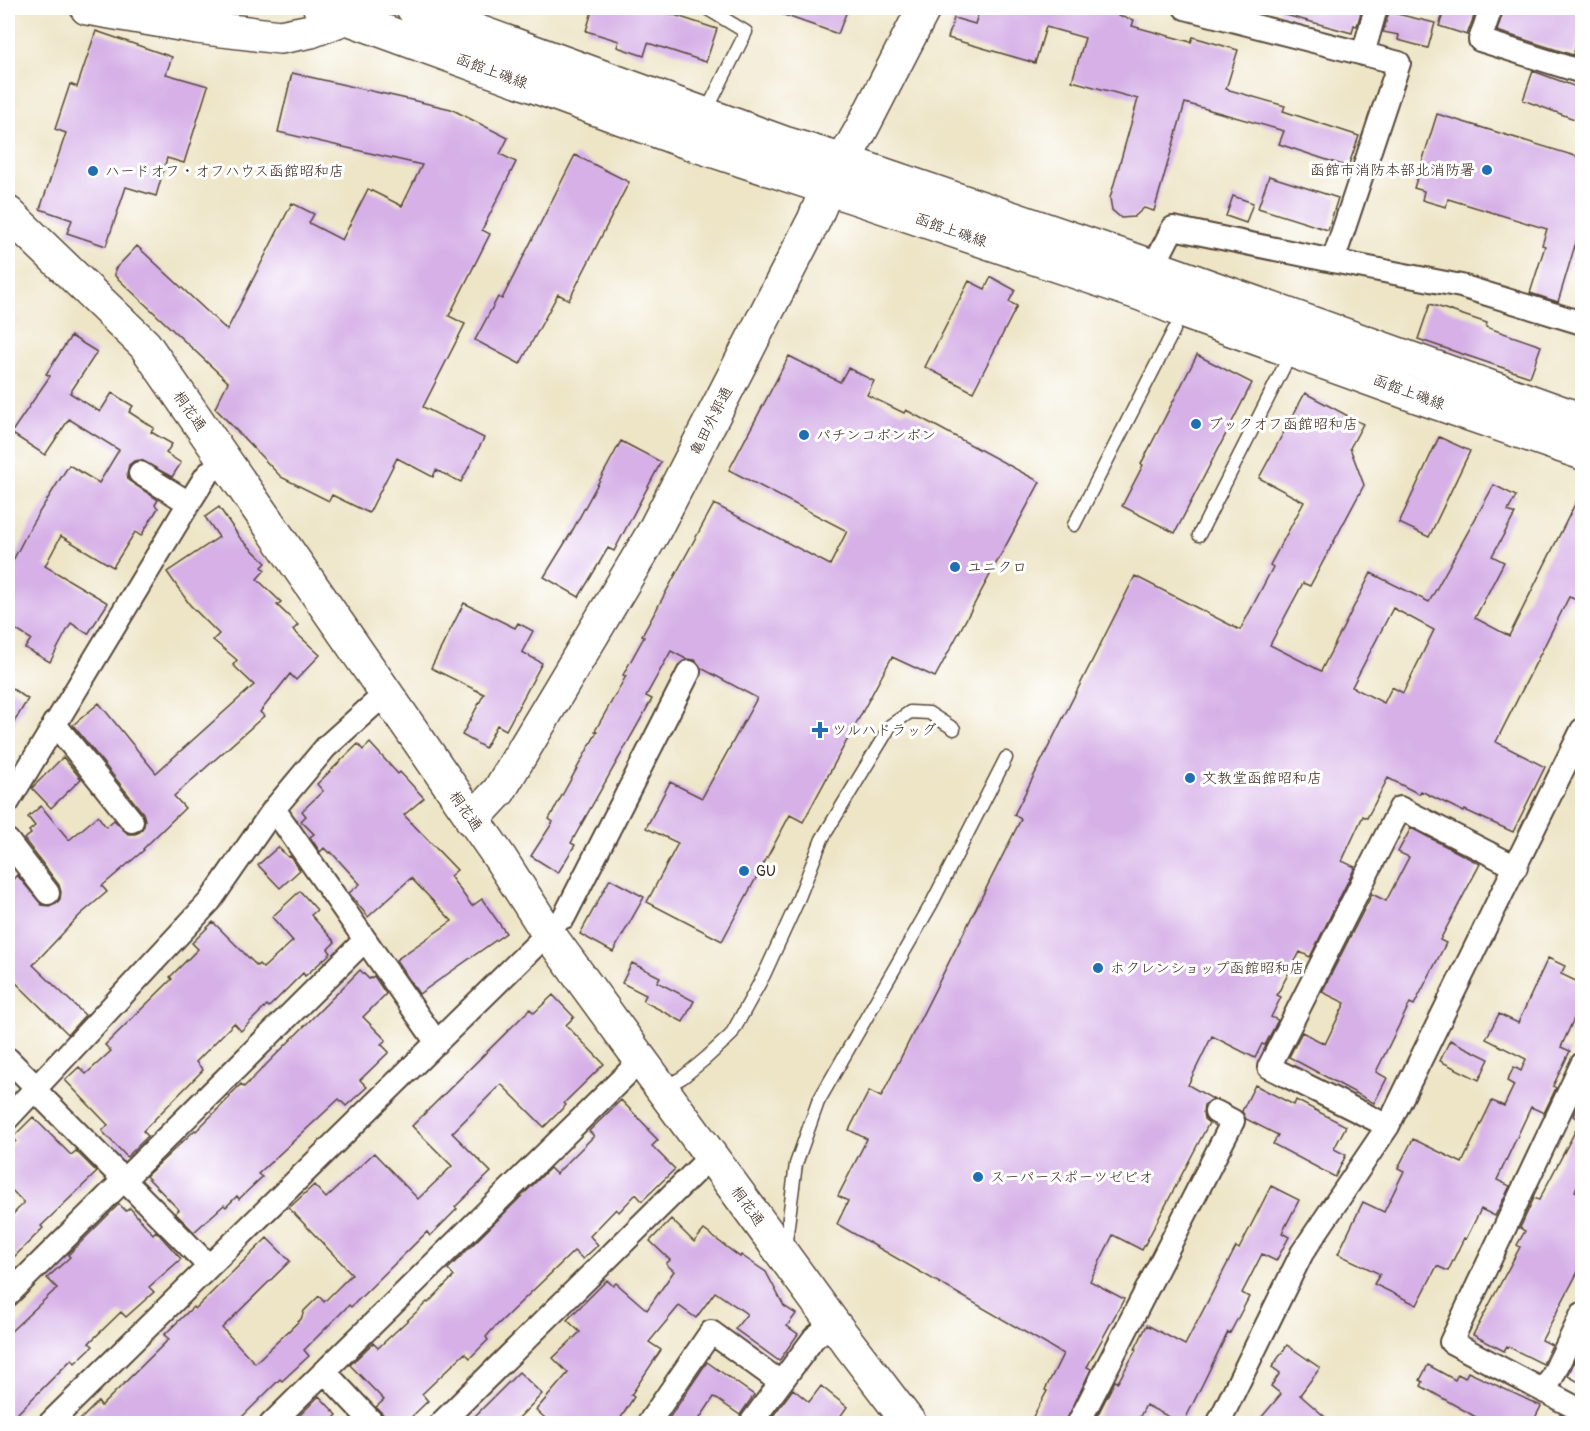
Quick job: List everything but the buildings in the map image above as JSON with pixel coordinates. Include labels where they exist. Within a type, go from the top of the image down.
[{"type":"street","points":[[87,8],[197,27],[280,37],[311,31],[339,11]]},
{"type":"street","name":"函館上磯線","points":[[413,8],[698,128],[828,189],[1146,280],[1582,420]]},
{"type":"street","name":"亀田外郭通","points":[[472,820],[500,791],[653,533],[828,189],[924,8]]},
{"type":"street","points":[[1185,8],[1246,15],[1363,54],[1399,63],[1333,261]]},
{"type":"street","points":[[1363,54],[1376,8]]},
{"type":"street","points":[[1491,8],[1480,40],[1582,72]]},
{"type":"street","name":"函館上磯線","points":[[339,11],[419,45],[698,128],[784,143],[844,160],[1146,280],[1184,312],[1582,453]]},
{"type":"street","name":"桐花通","points":[[8,213],[145,345],[472,820],[500,858],[556,925],[642,1059],[833,1323],[910,1424]]},
{"type":"street","points":[[1146,280],[1173,228],[1461,285],[1582,323]]},
{"type":"street","points":[[8,802],[189,503],[206,476],[223,459]]},
{"type":"street","points":[[140,473],[189,503]]},
{"type":"street","points":[[49,1424],[556,925],[689,672]]},
{"type":"street","points":[[8,1118],[210,901],[274,809],[326,747],[385,694]]},
{"type":"street","points":[[54,723],[132,821]]},
{"type":"street","points":[[1218,1424],[1302,1253],[1388,1126],[1582,730]]},
{"type":"street","points":[[1388,1126],[1269,1067],[1400,808],[1516,867]]},
{"type":"street","points":[[274,809],[436,1043]]},
{"type":"street","points":[[8,841],[48,893]]},
{"type":"street","points":[[8,1295],[365,940]]},
{"type":"street","points":[[8,1059],[209,1266]]},
{"type":"street","points":[[271,1424],[642,1059]]},
{"type":"street","points":[[1582,1064],[1451,1342],[1582,1411]]},
{"type":"street","points":[[1078,1424],[1233,1121],[1216,1112]]},
{"type":"street","points":[[440,1424],[711,1156]]},
{"type":"street","points":[[1545,1392],[1582,1314]]},
{"type":"street","points":[[750,1424],[814,1338],[833,1323]]},
{"type":"street","points":[[648,1424],[711,1332],[780,1382]]},
{"type":"street","points":[[324,1371],[374,1424]]},
{"type":"lane","points":[[698,128],[746,32],[706,8]]},
{"type":"lane","points":[[1074,525],[1174,330]]},
{"type":"lane","points":[[1199,535],[1293,350]]},
{"type":"lane","points":[[663,1088],[683,1077],[731,1035],[764,975],[796,905],[822,839],[891,725],[910,712],[929,713],[954,729]]},
{"type":"lane","points":[[784,1255],[796,1164],[818,1102],[932,903],[1006,758]]},
{"type":"place","name":"函館市消防本部北消防署","points":[[1487,170]]},
{"type":"place","name":"ハードオフ・オフハウス函館昭和店","points":[[93,171]]},
{"type":"place","name":"ブックオフ函館昭和店","points":[[1196,424]]},
{"type":"place","name":"パチンコボンボン","points":[[804,435]]},
{"type":"place","name":"ユニクロ","points":[[955,567]]},
{"type":"place","name":"ツルハドラッグ","points":[[820,730]]},
{"type":"place","name":"文教堂函館昭和店","points":[[1190,778]]},
{"type":"place","name":"GU","points":[[744,871]]},
{"type":"place","name":"ホクレンショップ函館昭和店","points":[[1098,968]]},
{"type":"place","name":"スーパースポーツゼビオ","points":[[978,1177]]}]
